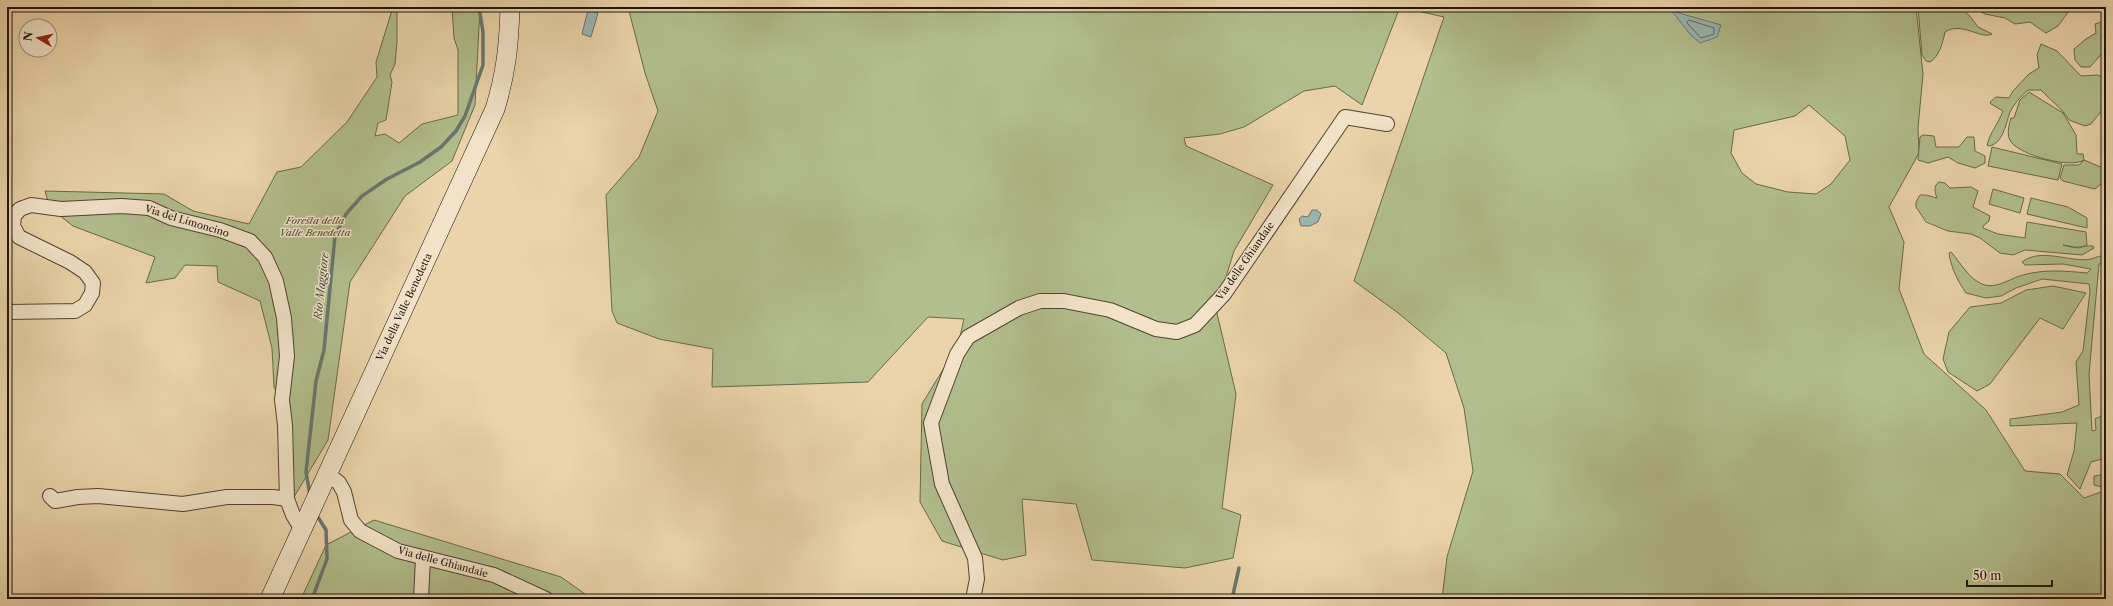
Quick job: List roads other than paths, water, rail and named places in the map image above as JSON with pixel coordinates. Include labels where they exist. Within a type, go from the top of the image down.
[{"type":"main road","name":"Via della Valle Benedetta","points":[[270,599],[495,109],[504,80],[509,49],[510,7]]},
{"type":"street","name":"Via delle Ghiandaie","points":[[973,599],[978,579],[975,558],[942,484],[931,423],[957,354],[968,337],[1018,308],[1040,301],[1064,301],[1110,310],[1156,329],[1177,332],[1195,325],[1224,294],[1345,117],[1387,124]]},
{"type":"street","name":"Via del Limoncino","points":[[7,312],[75,311],[85,305],[92,293],[93,283],[85,272],[70,262],[19,237],[13,226],[14,216],[20,209],[31,205],[61,209],[121,206],[149,208],[171,218],[220,230],[250,241],[265,257],[276,281],[284,318],[287,356],[282,400],[285,425],[287,499],[293,515],[305,524]]},
{"type":"street","name":"Via delle Ghiandaie","points":[[328,474],[339,484],[344,492],[351,520],[360,531],[398,552],[494,575],[546,599]]},
{"type":"street","points":[[50,496],[55,501],[78,497],[98,496],[183,504],[227,498],[273,497],[287,499]]},
{"type":"street","points":[[421,599],[423,558]]},
{"type":"water","points":[[588,10],[598,13],[591,37],[582,34]]},
{"type":"water","points":[[1672,11],[1721,25],[1717,37],[1700,43],[1690,34]]},
{"type":"water","points":[[1312,210],[1317,210],[1321,214],[1318,222],[1310,226],[1301,226],[1299,219],[1302,216],[1308,217]]},
{"type":"waterway","name":"Rio Maggiore","points":[[310,495],[306,472],[316,381],[324,350],[335,236],[346,214],[362,196],[387,179],[420,162],[441,147],[456,131],[465,116],[483,65],[483,32],[479,7]]},
{"type":"waterway","name":"Rio Maggiore","points":[[312,599],[327,559],[326,530],[316,514]]},
{"type":"waterway","points":[[1232,599],[1239,568]]},
{"type":"park label","name":"Foresta della Valle Benedetta","points":[[315,226]]}]
